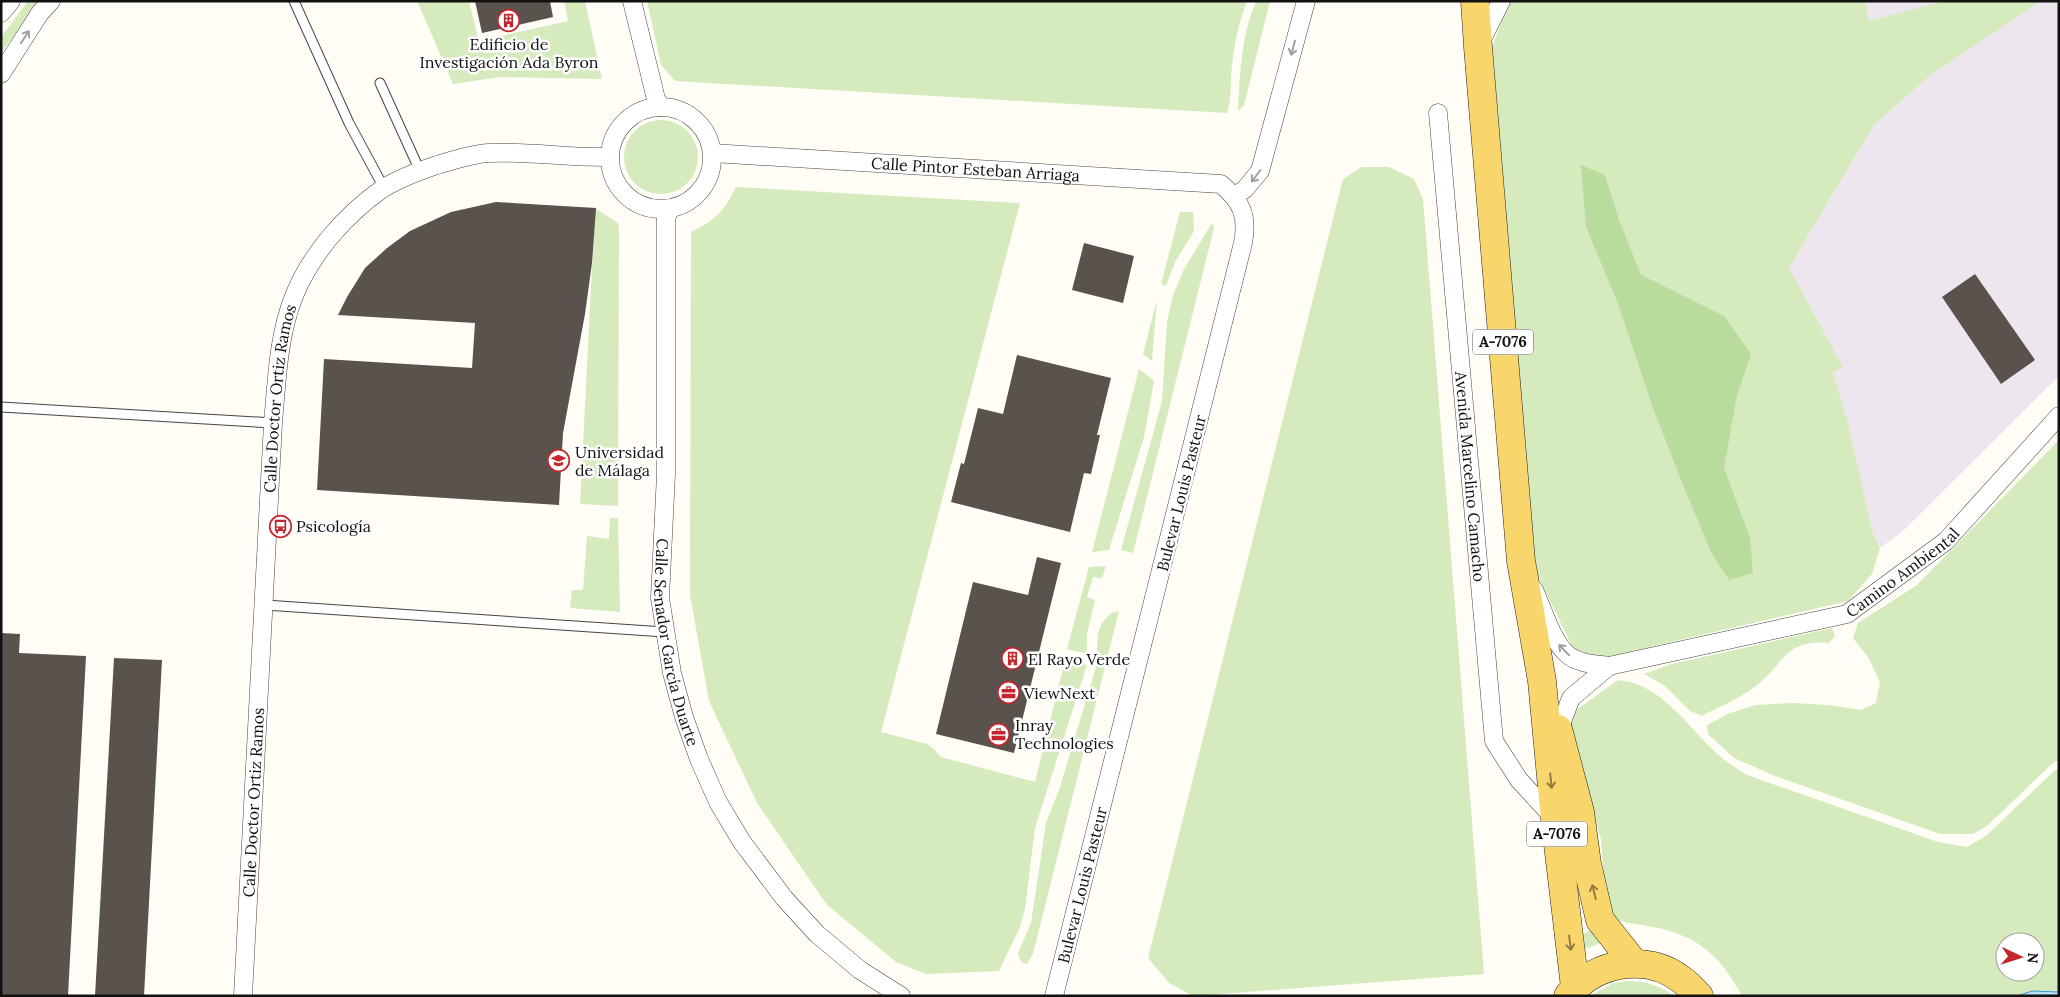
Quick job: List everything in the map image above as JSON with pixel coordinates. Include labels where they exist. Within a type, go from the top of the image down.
[{"type":"main road","name":"A-7076","points":[[1475,1],[1521,561],[1542,681],[1571,992]]},
{"type":"main road","name":"A-7076","points":[[1542,681],[1559,729],[1580,812],[1587,864],[1600,920],[1634,963]]},
{"type":"main road","name":"A-7076","points":[[1571,992],[1592,974],[1612,966],[1634,963],[1659,967],[1681,979],[1699,996]]},
{"type":"street","points":[[1,13],[11,1]]},
{"type":"street","points":[[1,74],[40,14],[51,1]]},
{"type":"street","points":[[632,1],[654,94],[661,107]]},
{"type":"street","points":[[1234,196],[1245,189],[1260,171],[1306,1]]},
{"type":"street","points":[[1478,47],[1501,1]]},
{"type":"street","points":[[661,107],[683,113],[700,126],[708,139],[712,154],[711,169],[706,183],[697,195],[684,204],[670,209],[654,209],[639,205],[626,196],[616,184],[611,169],[610,157],[614,138],[622,126],[633,116],[646,109],[661,107]]},
{"type":"street","name":"Avenida Marcelino Camacho","points":[[1438,113],[1494,742],[1519,780],[1555,820]]},
{"type":"street","name":"Calle Doctor Ortiz Ramos","points":[[243,996],[265,606],[273,423],[278,367],[284,329],[294,296],[315,256],[334,233],[363,204],[384,188],[420,172],[460,158],[488,153],[610,157]]},
{"type":"street","name":"Calle Pintor Esteban Arriaga","points":[[712,154],[1205,182],[1222,184],[1234,196]]},
{"type":"street","name":"Bulevar Louis Pasteur","points":[[1054,996],[1242,243],[1245,228],[1242,208],[1234,196]]},
{"type":"street","name":"Calle Senador García Duarte","points":[[670,209],[666,218],[666,474],[660,598],[672,673],[698,759],[718,802],[742,842],[784,898],[817,934],[860,970],[901,996]]},
{"type":"street","name":"Camino Ambiental","points":[[1521,561],[1555,641],[1569,656],[1588,663],[1609,666],[1847,614],[1946,541],[2059,416]]},
{"type":"street","name":"Camino Ambiental","points":[[1559,729],[1571,698],[1609,666]]},
{"type":"lane","points":[[294,1],[349,123],[384,188]]},
{"type":"lane","points":[[380,83],[420,172]]},
{"type":"lane","points":[[1,407],[273,423]]},
{"type":"lane","points":[[265,606],[665,632]]},
{"type":"shaded area","points":[[1865,1],[1944,1],[1868,22]]},
{"type":"shaded area","points":[[2035,1],[2059,1],[2059,376],[1903,531],[1880,548],[1873,533],[1847,419],[1833,371],[1842,367],[1789,268],[1874,125],[1932,74]]},
{"type":"green space","points":[[28,1],[40,1],[1,53],[1,37]]},
{"type":"green space","points":[[417,1],[469,1],[479,41],[568,21],[564,1],[585,1],[602,79],[501,77],[453,84]]},
{"type":"green space","points":[[647,1],[1247,1],[1236,41],[1232,66],[1230,102],[1227,113],[675,81],[661,65]]},
{"type":"green space","points":[[1256,1],[1270,1],[1244,105],[1238,111],[1244,42]]},
{"type":"green space","points":[[1509,1],[1865,1],[1869,21],[1944,1],[2041,1],[1932,74],[1874,125],[1789,268],[1843,367],[1833,372],[1847,419],[1873,533],[1880,548],[1872,574],[1848,601],[1611,656],[1581,657],[1572,646],[1529,558],[1486,64]]},
{"type":"green space","points":[[661,120],[682,126],[692,136],[698,157],[692,178],[682,188],[661,194],[640,188],[630,178],[624,157],[630,136],[640,126]]},
{"type":"green space","points":[[1581,165],[1605,175],[1619,220],[1641,275],[1724,316],[1751,354],[1737,395],[1724,468],[1750,538],[1753,573],[1729,580],[1711,552],[1653,408],[1617,301],[1586,227]]},
{"type":"green space","points":[[1362,167],[1389,167],[1414,179],[1423,199],[1484,974],[1193,996],[1169,983],[1148,958],[1343,179]]},
{"type":"green space","points":[[736,187],[1020,203],[881,732],[927,744],[941,757],[1035,782],[1065,660],[1087,665],[1035,828],[1025,909],[1020,927],[999,971],[926,974],[896,962],[827,905],[757,803],[709,701],[690,595],[691,232],[713,219],[723,209]]},
{"type":"green space","points":[[595,208],[618,223],[619,230],[618,506],[580,504]]},
{"type":"green space","points":[[1180,212],[1193,212],[1194,231],[1175,262],[1166,286],[1161,284]]},
{"type":"green space","points":[[1212,223],[1214,228],[1133,553],[1121,550],[1162,401],[1167,322],[1173,295],[1184,269]]},
{"type":"green space","points":[[1157,300],[1152,361],[1143,354]]},
{"type":"green space","points":[[1139,369],[1154,381],[1144,437],[1109,550],[1092,552]]},
{"type":"green space","points":[[2059,440],[2059,760],[2054,762],[1987,826],[1973,834],[1940,834],[1775,776],[1734,758],[1708,734],[1707,725],[1730,713],[1756,705],[1794,703],[1828,705],[1861,710],[1876,703],[1880,682],[1868,657],[1853,638],[1858,623],[1917,585]]},
{"type":"green space","points":[[610,518],[618,518],[620,612],[570,608],[572,590],[583,590],[587,536],[609,539]]},
{"type":"green space","points":[[1106,566],[1102,578],[1093,577],[1087,597],[1095,600],[1087,634],[1087,654],[1067,649],[1089,567]]},
{"type":"green space","points":[[1119,611],[1033,954],[1027,964],[1021,962],[1018,953],[1031,923],[1046,823],[1060,787],[1096,667],[1098,633],[1102,623],[1111,613]]},
{"type":"green space","points":[[1832,628],[1835,636],[1829,643],[1814,643],[1794,649],[1756,686],[1702,716],[1690,711],[1665,686],[1644,674],[1672,664]]},
{"type":"green space","points":[[1618,680],[1634,683],[1662,699],[1721,757],[1747,775],[1938,842],[1967,847],[1986,836],[2054,771],[2059,769],[2059,992],[2032,991],[2017,996],[1742,996],[1734,981],[1715,957],[1692,940],[1664,929],[1613,918],[1605,899],[1601,839],[1569,729],[1571,714]]},
{"type":"green space","points":[[1593,928],[1603,942],[1583,950],[1580,936]]},
{"type":"green space","points":[[1627,981],[1652,984],[1674,996],[1590,996],[1613,983]]},
{"type":"water","points":[[2032,991],[2059,992],[2059,996],[2017,996]]},
{"type":"building","name":"Edificio de Investigación Ada Byron","points":[[475,1],[550,1],[553,17],[482,33]]},
{"type":"building","points":[[496,202],[596,208],[592,263],[585,314],[563,433],[559,505],[317,490],[324,359],[472,368],[475,323],[338,315],[365,268],[410,231],[451,212]]},
{"type":"building","points":[[1084,243],[1134,256],[1123,303],[1072,290]]},
{"type":"building","points":[[1975,274],[2035,360],[2001,384],[1942,297]]},
{"type":"building","points":[[1017,355],[1111,378],[1097,435],[1100,435],[1091,474],[1084,473],[1070,532],[951,502],[961,463],[964,464],[978,408],[1003,414]]},
{"type":"building","name":"El Rayo Verde","points":[[1037,557],[1061,563],[1014,753],[936,734],[973,582],[1028,595]]},
{"type":"building","points":[[1,633],[20,634],[19,653],[86,656],[68,996],[1,996]]},
{"type":"building","points":[[114,658],[162,660],[144,996],[95,996]]},
{"type":"place","name":"Edificio de Investigación Ada Byron","points":[[509,20]]},
{"type":"place","name":"Universidad de Málaga","points":[[559,461]]},
{"type":"place","name":"Psicología","points":[[280,526]]},
{"type":"place","name":"El Rayo Verde","points":[[1012,659]]},
{"type":"place","name":"ViewNext","points":[[1008,693]]},
{"type":"place","name":"Inray Technologies","points":[[999,734]]}]
